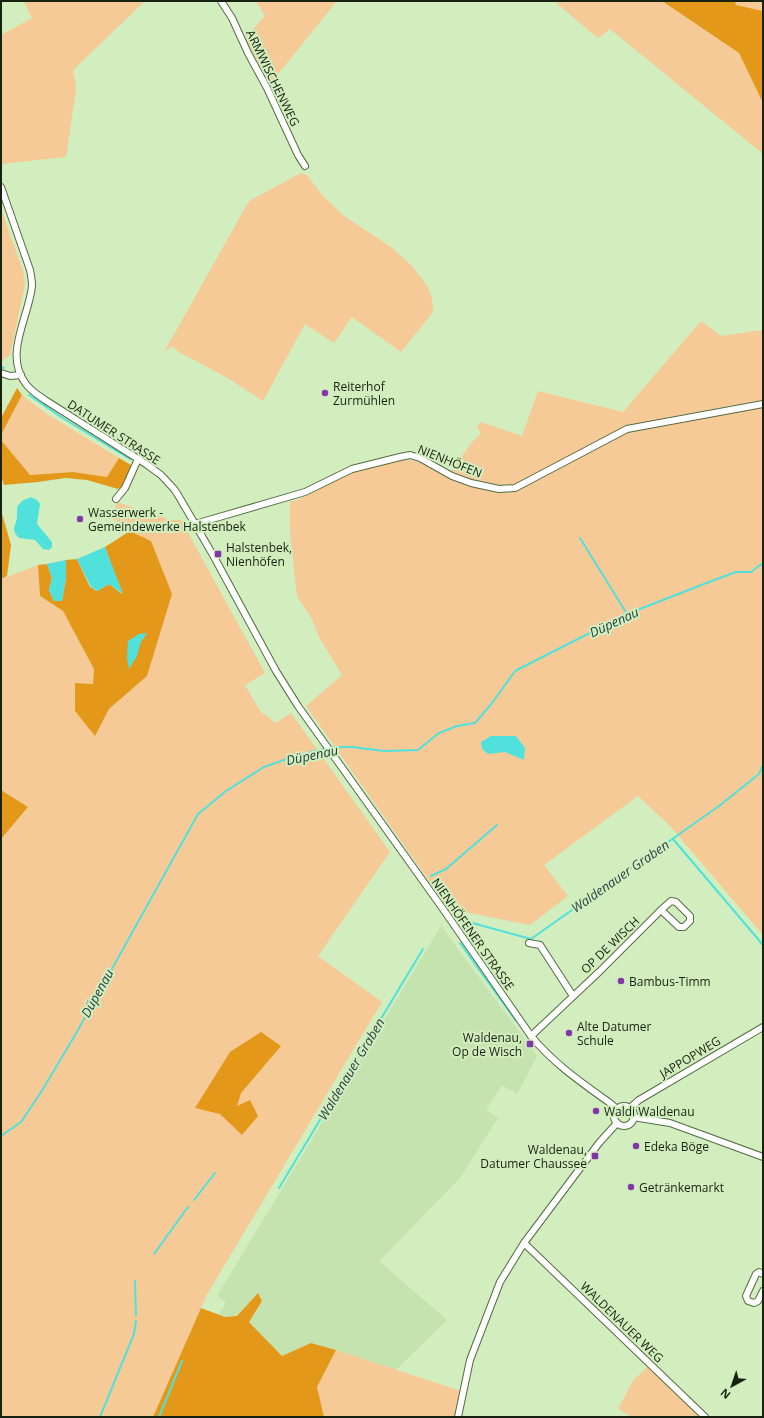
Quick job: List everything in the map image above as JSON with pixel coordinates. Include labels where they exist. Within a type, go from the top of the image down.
[{"type":"street","name":"ARMWISCHENWEG","points":[[221,1],[232,18],[298,155],[305,166]]},
{"type":"street","name":"DATUMER STRASSE","points":[[1,187],[30,270],[32,285],[18,345],[17,357],[21,375],[32,391],[138,459],[161,475],[174,489],[276,670],[324,744]]},
{"type":"street","points":[[1,373],[10,376],[21,375]]},
{"type":"street","name":"NIENHÖFEN","points":[[195,524],[305,492],[352,469],[410,455],[420,458],[452,476],[471,484],[499,489],[515,488],[627,429],[763,404]]},
{"type":"street","points":[[116,499],[125,488],[138,459]]},
{"type":"street","name":"NIENHÖFENER STRASSE","points":[[324,744],[531,1036],[557,1063],[617,1110]]},
{"type":"street","name":"OP DE WISCH","points":[[531,1036],[671,901],[676,902],[690,916],[690,921],[684,927],[679,927],[662,910]]},
{"type":"street","points":[[529,942],[540,945],[573,996]]},
{"type":"street","name":"JAPPOPWEG","points":[[630,1108],[639,1100],[763,1027]]},
{"type":"street","points":[[623,1106],[630,1108],[633,1112],[631,1122],[627,1126],[622,1126],[617,1123],[614,1119],[614,1114],[617,1110],[623,1106]]},
{"type":"street","points":[[633,1117],[670,1123],[763,1157]]},
{"type":"street","points":[[458,1417],[470,1360],[495,1293],[506,1272],[524,1243],[599,1143],[617,1123]]},
{"type":"street","name":"WALDENAUER WEG","points":[[524,1243],[705,1417]]},
{"type":"street","points":[[763,1274],[759,1272],[756,1274],[746,1296],[748,1300],[754,1303],[758,1301],[763,1291]]},
{"type":"shaded area","points":[[145,1],[73,70],[76,90],[66,157],[1,164],[1,35],[32,18],[24,2]]},
{"type":"shaded area","points":[[256,1],[337,1],[270,84],[245,38],[265,16]]},
{"type":"shaded area","points":[[554,1],[662,1],[739,53],[763,103],[763,154],[610,29],[598,38]]},
{"type":"shaded area","points":[[662,1],[735,1],[736,5],[763,11],[763,103],[739,53]]},
{"type":"shaded area","points":[[735,1],[763,1],[763,11],[735,5]]},
{"type":"shaded area","points":[[301,173],[307,175],[323,196],[344,216],[391,247],[412,266],[428,287],[432,298],[433,312],[401,352],[352,317],[334,343],[305,324],[263,401],[226,377],[177,351],[173,346],[164,352],[249,201]]},
{"type":"shaded area","points":[[1,209],[23,271],[25,284],[10,355],[1,361]]},
{"type":"shaded area","points":[[701,321],[721,336],[763,330],[763,400],[669,417],[671,423],[763,406],[763,935],[671,827],[638,796],[544,865],[568,896],[530,925],[449,909],[306,706],[342,675],[319,637],[312,619],[297,596],[290,531],[290,502],[300,499],[353,472],[398,458],[425,463],[449,474],[473,441],[481,433],[477,427],[481,422],[522,436],[538,391],[623,412]]},
{"type":"shaded area","points":[[17,388],[22,395],[1,435],[1,418]]},
{"type":"shaded area","points":[[22,395],[47,414],[119,458],[107,477],[73,472],[30,475],[1,440],[1,435]]},
{"type":"shaded area","points":[[1,440],[30,475],[73,472],[107,477],[119,458],[131,465],[124,485],[118,489],[87,480],[65,478],[4,485],[1,476]]},
{"type":"shaded area","points":[[117,502],[171,520],[181,520],[265,673],[245,685],[260,711],[276,723],[291,713],[390,852],[318,956],[382,1002],[206,1296],[154,1417],[1,1417],[1,839],[28,807],[1,790],[1,579],[38,565],[40,596],[63,611],[94,669],[94,684],[75,683],[75,711],[95,735],[109,709],[147,676],[151,541],[130,531],[112,518]]},
{"type":"shaded area","points":[[1,510],[11,545],[7,576],[1,579]]},
{"type":"shaded area","points":[[130,531],[151,541],[172,594],[147,676],[109,709],[95,736],[75,711],[75,683],[93,684],[94,669],[63,611],[40,596],[38,565],[47,564],[52,578],[49,590],[54,601],[62,601],[66,578],[66,560],[77,559],[90,587],[97,591],[109,584],[122,594],[105,547]]},
{"type":"shaded area","points":[[1,790],[28,807],[1,839]]},
{"type":"shaded area","points":[[441,926],[537,1056],[517,1094],[502,1085],[486,1110],[498,1118],[460,1178],[379,1261],[447,1320],[396,1370],[311,1343],[282,1356],[249,1322],[262,1302],[258,1293],[237,1316],[225,1317],[219,1314],[226,1303],[217,1296]]},
{"type":"shaded area","points":[[261,1032],[281,1046],[241,1093],[237,1106],[250,1100],[258,1116],[242,1135],[220,1114],[195,1108],[230,1052]]},
{"type":"shaded area","points":[[258,1293],[262,1301],[249,1322],[282,1356],[311,1343],[336,1350],[317,1387],[324,1417],[153,1417],[201,1308],[225,1317],[237,1316]]},
{"type":"shaded area","points":[[336,1350],[461,1391],[455,1417],[324,1417],[317,1387]]},
{"type":"shaded area","points":[[649,1365],[702,1417],[632,1417],[618,1409],[633,1381]]},
{"type":"water","points":[[31,497],[37,500],[40,504],[37,524],[52,542],[52,547],[49,550],[43,549],[35,540],[19,538],[14,530],[17,517],[17,507],[22,501]]},
{"type":"water","points":[[105,547],[123,594],[109,584],[98,591],[91,587],[77,559]]},
{"type":"water","points":[[66,560],[66,578],[62,601],[54,601],[49,590],[52,578],[47,564]]},
{"type":"water","points":[[147,633],[141,642],[137,656],[129,669],[127,657],[128,641],[139,634]]},
{"type":"water","points":[[491,736],[516,736],[525,748],[524,760],[505,752],[488,754],[482,749],[481,742]]},
{"type":"waterway","points":[[29,395],[61,417],[130,459]]},
{"type":"waterway","points":[[580,538],[627,614]]},
{"type":"waterway","name":"Düpenau","points":[[1,1136],[21,1122],[43,1089],[78,1030],[198,814],[226,791],[264,767],[298,755],[333,747],[352,747],[384,751],[418,750],[439,733],[457,726],[475,723],[492,703],[515,671],[627,614],[736,572],[751,572],[763,563]]},
{"type":"waterway","name":"Waldenauer Graben","points":[[461,920],[531,939],[719,806],[759,774],[763,765]]},
{"type":"waterway","points":[[431,876],[446,869],[497,825]]},
{"type":"waterway","points":[[673,839],[763,945]]},
{"type":"waterway","points":[[460,943],[516,1021]]},
{"type":"waterway","name":"Waldenauer Graben","points":[[279,1188],[423,949]]},
{"type":"waterway","points":[[194,1200],[215,1173]]},
{"type":"waterway","points":[[154,1254],[188,1207]]},
{"type":"waterway","points":[[135,1281],[136,1316]]},
{"type":"waterway","points":[[100,1417],[134,1334],[136,1321]]},
{"type":"waterway","points":[[159,1417],[182,1361]]},
{"type":"place","name":"Reiterhof Zurmühlen","points":[[325,393]]},
{"type":"place","name":"Wasserwerk - Gemeindewerke Halstenbek","points":[[80,519]]},
{"type":"place","name":"Halstenbek, Nienhöfen","points":[[218,554]]},
{"type":"place","name":"Bambus-Timm","points":[[621,981]]},
{"type":"place","name":"Alte Datumer Schule","points":[[569,1033]]},
{"type":"place","name":"Waldenau, Op de Wisch","points":[[530,1044]]},
{"type":"place","name":"Waldi Waldenau","points":[[596,1111]]},
{"type":"place","name":"Edeka Böge","points":[[636,1146]]},
{"type":"place","name":"Waldenau, Datumer Chaussee","points":[[595,1156]]},
{"type":"place","name":"Getränkemarkt","points":[[631,1187]]}]
